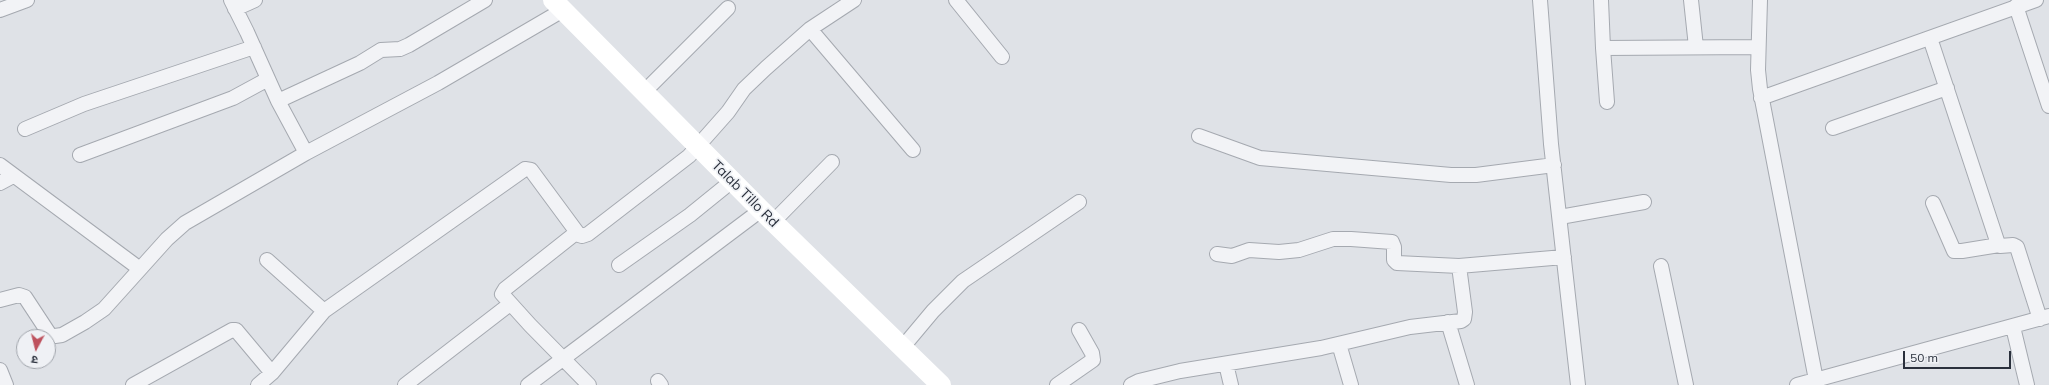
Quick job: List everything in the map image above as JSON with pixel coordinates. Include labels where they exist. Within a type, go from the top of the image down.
[{"type":"main road","name":"Talab Tillo Rd","points":[[558,5],[767,216],[941,385]]},
{"type":"street","points":[[0,10],[27,0]]},
{"type":"street","points":[[255,0],[233,5],[278,101],[306,154]]},
{"type":"street","points":[[278,101],[360,63],[381,50],[409,46],[485,0]]},
{"type":"street","points":[[258,385],[272,373],[324,311],[525,169],[531,170],[577,232],[582,236],[588,234],[689,156],[728,112],[744,89],[835,5],[854,0]]},
{"type":"street","points":[[956,0],[1002,56]]},
{"type":"street","points":[[1540,0],[1554,165],[1578,385]]},
{"type":"street","points":[[1601,0],[1607,102]]},
{"type":"street","points":[[1691,0],[1696,47]]},
{"type":"street","points":[[1760,0],[1758,70],[1761,98],[1816,380]]},
{"type":"street","points":[[1761,98],[2036,0]]},
{"type":"street","points":[[0,300],[19,295],[25,297],[50,335],[58,336],[100,312],[167,239],[185,223],[306,154],[438,83],[558,5]]},
{"type":"street","points":[[2016,6],[2049,106]]},
{"type":"street","points":[[644,92],[728,8]]},
{"type":"street","points":[[810,29],[913,150]]},
{"type":"street","points":[[1930,38],[1999,245]]},
{"type":"street","points":[[25,129],[84,104],[254,47]]},
{"type":"street","points":[[1603,48],[1758,48]]},
{"type":"street","points":[[80,155],[232,98],[268,79]]},
{"type":"street","points":[[1833,128],[1947,88]]},
{"type":"street","points":[[1199,136],[1260,158],[1451,175],[1476,175],[1554,165]]},
{"type":"street","points":[[528,385],[563,358],[767,216],[832,162]]},
{"type":"street","points":[[0,165],[140,269]]},
{"type":"street","points":[[0,183],[13,176]]},
{"type":"street","points":[[619,265],[690,215],[732,181]]},
{"type":"street","points":[[902,348],[933,311],[963,281],[1079,202]]},
{"type":"street","points":[[1560,217],[1644,202]]},
{"type":"street","points":[[1796,385],[1816,380],[1836,380],[2044,317],[2017,247],[2013,245],[1999,245],[1962,252],[1954,251],[1933,203]]},
{"type":"street","points":[[577,232],[505,289],[502,294],[589,385]]},
{"type":"street","points":[[1217,254],[1232,256],[1249,250],[1279,252],[1299,250],[1333,239],[1352,239],[1392,242],[1394,247],[1395,262],[1397,264],[1459,266],[1564,257]]},
{"type":"street","points":[[268,260],[324,311]]},
{"type":"street","points":[[1131,385],[1139,381],[1180,372],[1339,344],[1410,327],[1461,321],[1465,316],[1459,266]]},
{"type":"street","points":[[1661,266],[1686,385]]},
{"type":"street","points":[[405,385],[510,304]]},
{"type":"street","points":[[1448,322],[1467,385]]},
{"type":"street","points":[[2013,327],[2027,385]]},
{"type":"street","points":[[133,385],[232,330],[236,330],[272,373]]},
{"type":"street","points":[[1057,385],[1093,360],[1092,353],[1079,330]]},
{"type":"street","points":[[1339,344],[1351,385]]},
{"type":"street","points":[[1226,364],[1231,385]]},
{"type":"street","points":[[0,370],[6,385]]}]
